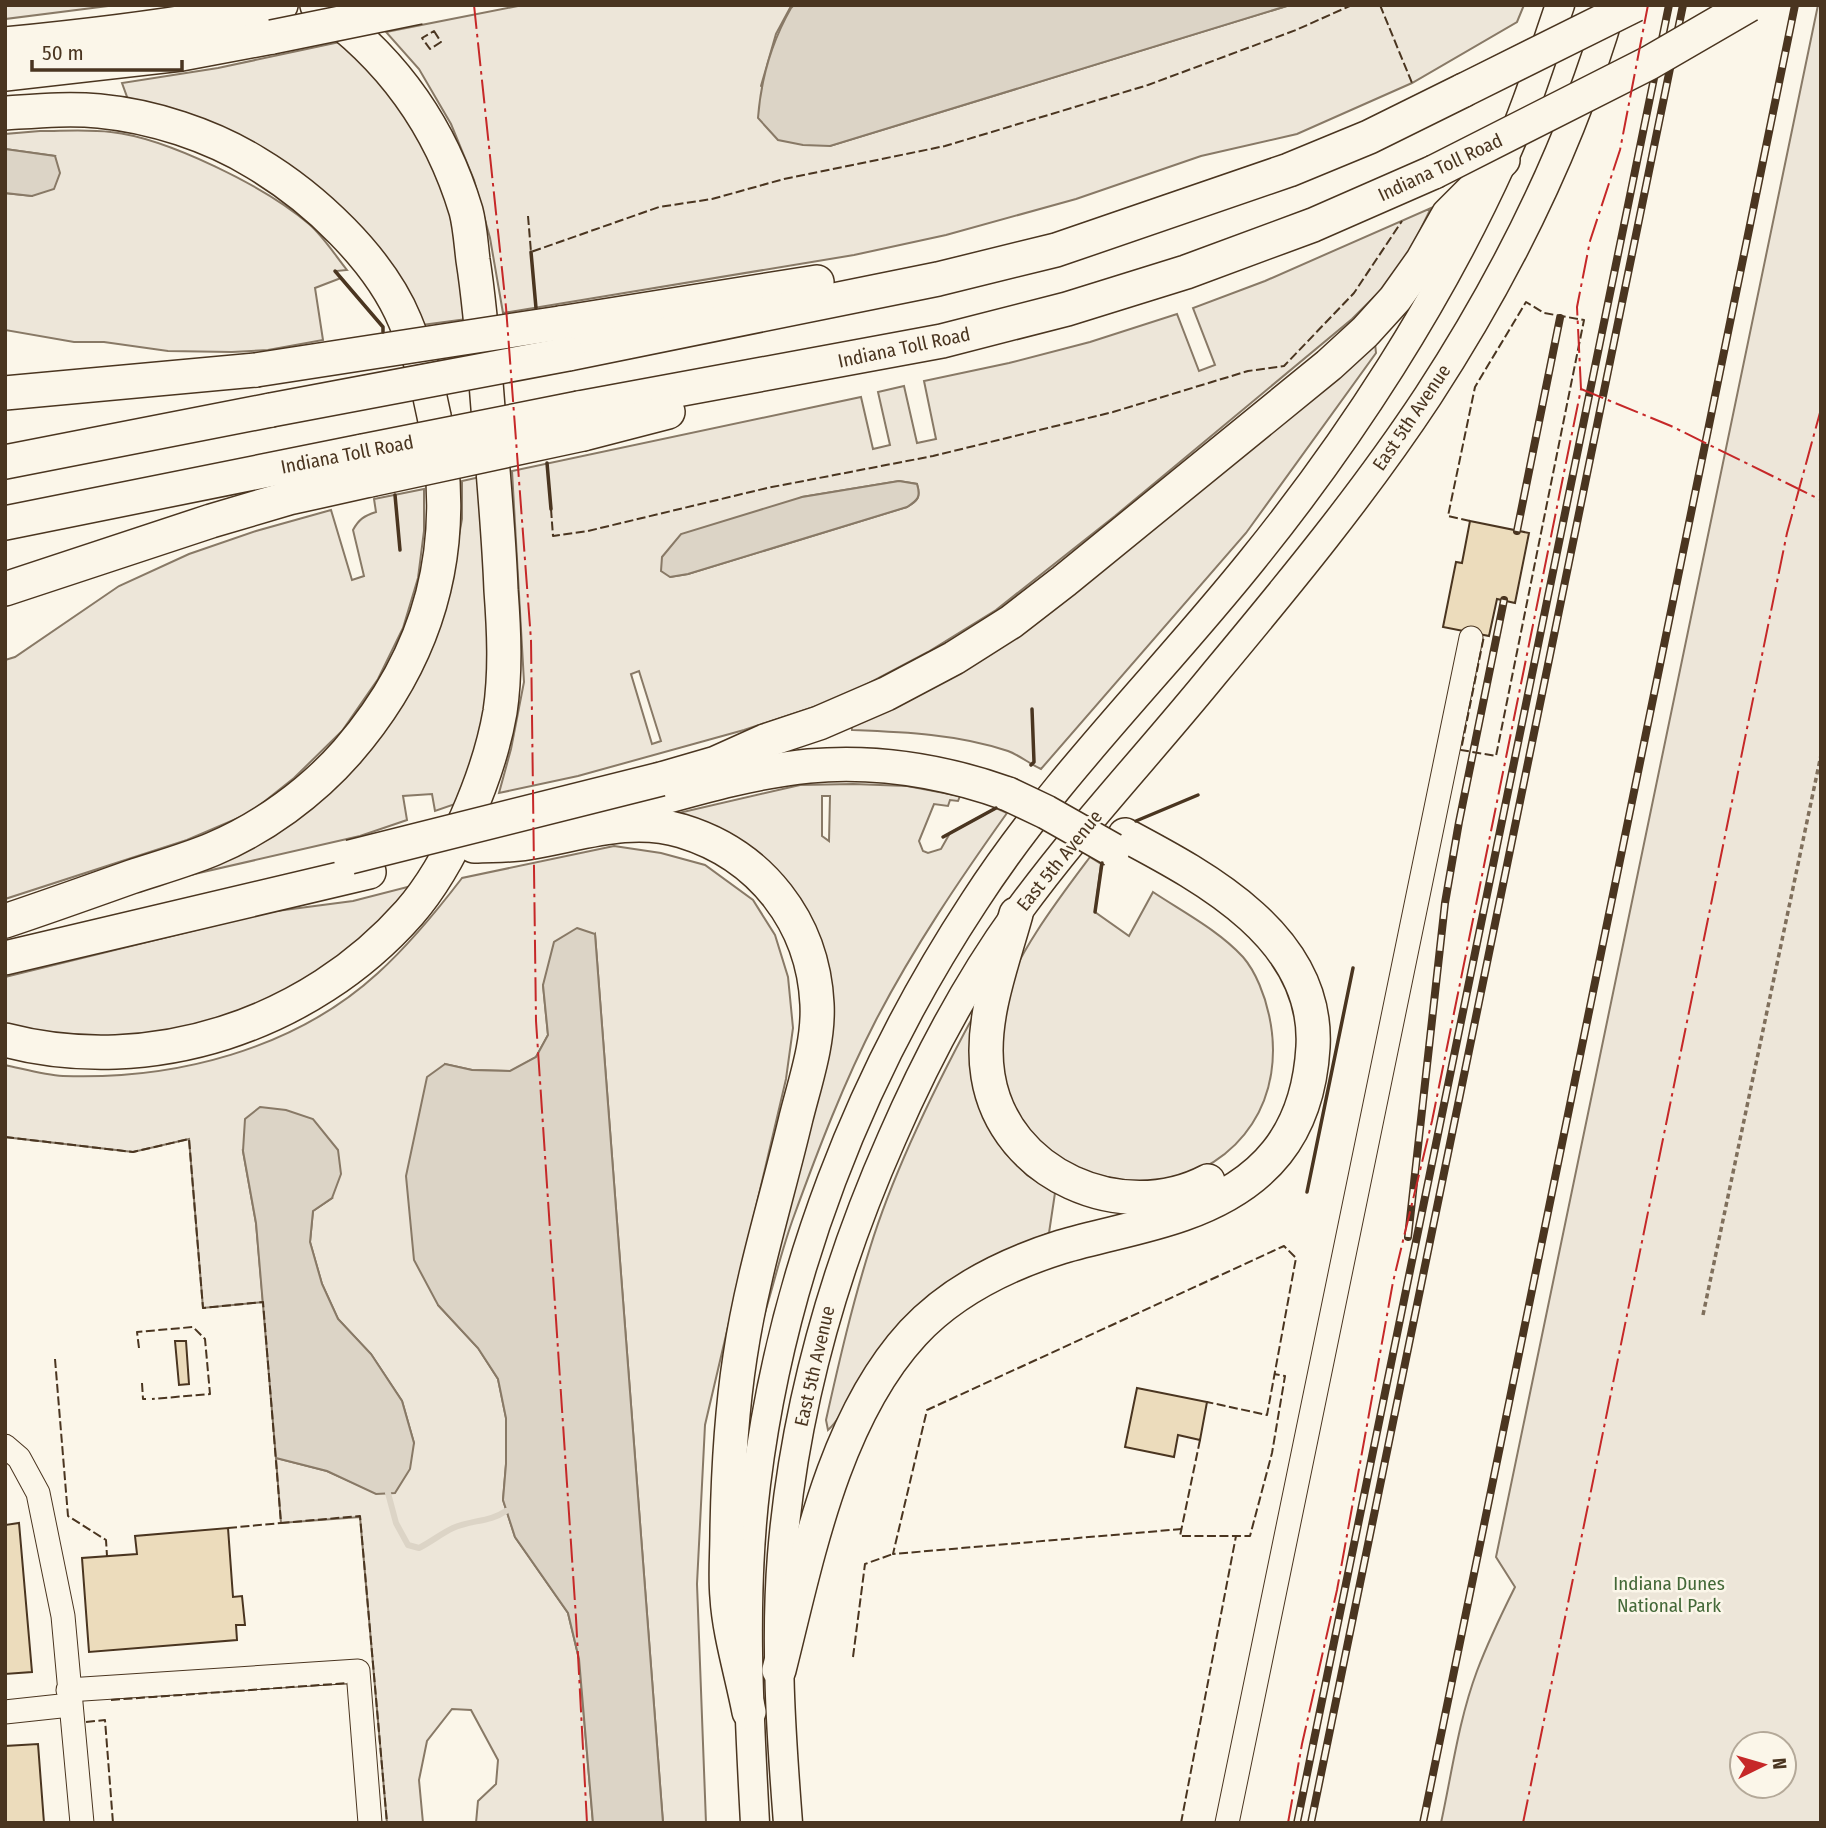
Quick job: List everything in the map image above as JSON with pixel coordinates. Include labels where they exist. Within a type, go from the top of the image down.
[{"type":"highway","points":[[5,44],[109,34],[235,15],[281,5]]},
{"type":"highway","points":[[5,1040],[30,1047],[101,1053],[150,1050],[208,1039],[260,1022],[313,994],[359,961],[410,913],[437,874],[471,808],[490,758],[500,709],[504,643],[499,539],[478,298],[466,212],[442,150],[409,90],[371,48],[317,5]]},
{"type":"highway","points":[[5,462],[271,410],[564,339],[831,280],[938,279],[1056,250],[1289,170],[1369,137],[1634,5]]},
{"type":"highway","name":"Indiana Toll Road","points":[[5,523],[366,465],[581,421],[782,372],[942,341],[1080,305],[1186,272],[1313,225],[1434,172],[1649,63],[1749,5]]},
{"type":"highway","points":[[5,74],[181,54],[422,6]]},
{"type":"highway","points":[[5,113],[98,111],[161,123],[208,139],[255,162],[298,191],[343,231],[377,273],[405,318],[428,385],[437,426],[444,476],[446,520],[439,568],[427,617],[405,666],[379,711],[346,753],[305,792],[269,819],[214,849],[5,921]]},
{"type":"highway","points":[[474,846],[665,788],[765,741],[819,723],[886,694],[954,658],[1032,606],[1318,374],[1365,332],[1395,299],[1422,261],[1448,215],[1503,160]]},
{"type":"highway","points":[[5,394],[564,339]]},
{"type":"highway","points":[[5,589],[289,498],[366,465]]},
{"type":"highway","points":[[716,763],[786,751],[853,745],[902,748],[950,756],[996,769],[1046,812],[1119,842],[1223,893],[1257,920],[1276,941],[1294,969],[1307,1001],[1313,1035],[1306,1099],[1288,1137],[1270,1163],[1242,1185],[1183,1214],[1061,1247],[1007,1267],[957,1295],[913,1333],[877,1382],[838,1463],[815,1526],[779,1670]]},
{"type":"highway","points":[[5,958],[665,788],[808,766],[855,765],[931,772],[1014,787]]},
{"type":"highway","points":[[5,936],[360,865],[474,846],[525,844],[608,825],[646,825],[681,831],[716,845],[747,865],[772,886],[800,927],[813,969],[818,1006],[812,1054],[759,1263],[745,1330],[728,1461],[727,1597],[749,1712]]},
{"type":"highway","points":[[1016,914],[994,993],[986,1039],[988,1077],[1000,1112],[1016,1141],[1044,1168],[1078,1187],[1111,1196],[1147,1198],[1178,1193],[1205,1182],[1230,1167],[1270,1125],[1283,1097],[1292,1038],[1287,1010],[1276,981],[1260,955],[1215,911],[1119,842]]},
{"type":"main road","name":"East 5th Avenue","points":[[755,1823],[749,1712],[751,1545],[756,1485],[774,1380],[794,1293],[826,1193],[860,1108],[895,1036],[948,943],[1016,841],[1254,559],[1328,458],[1392,363],[1459,250],[1503,160],[1527,101],[1560,5]]},
{"type":"main road","name":"East 5th Avenue","points":[[788,1823],[779,1670],[782,1558],[793,1463],[810,1375],[830,1299],[862,1205],[932,1052],[1016,914],[1115,790],[1213,677],[1363,489],[1428,396],[1502,273],[1556,165],[1594,68],[1612,5]]},
{"type":"street","points":[[1227,1823],[1471,638]]},
{"type":"street","points":[[5,1446],[19,1458],[38,1493],[63,1616],[82,1823]]},
{"type":"street","points":[[5,1712],[69,1698],[358,1671],[370,1823]]},
{"type":"path","points":[[1703,1315],[1821,755]]},
{"type":"green space","points":[[5,5],[116,5],[5,19]]},
{"type":"green space","points":[[523,5],[794,5],[776,34],[761,86],[830,146],[1290,5],[1524,5],[1517,22],[1412,83],[1297,134],[1201,156],[1076,199],[946,235],[854,255],[503,313],[490,238],[474,180],[451,124],[419,69],[386,32]]},
{"type":"green space","name":"Indiana Dunes National Park","points":[[1818,5],[1821,5],[1821,1823],[1441,1823],[1471,1689],[1515,1587],[1496,1557]]},
{"type":"green space","points":[[349,40],[414,127],[452,211],[467,319],[422,325],[358,231],[130,105],[122,83],[218,68]]},
{"type":"green space","points":[[40,131],[111,132],[160,144],[215,166],[290,210],[314,229],[347,270],[336,271],[341,278],[315,288],[323,340],[268,350],[168,351],[104,342],[74,342],[5,330],[5,193],[32,196],[55,156],[5,149],[5,134]]},
{"type":"green space","points":[[1431,208],[1411,249],[1389,282],[1352,319],[1115,516],[996,610],[928,652],[841,698],[744,730],[578,776],[499,793],[524,682],[512,471],[861,397],[873,449],[890,445],[878,392],[904,386],[917,443],[936,439],[924,381],[1090,342],[1177,314],[1199,371],[1215,365],[1193,308],[1265,281]],"holes":[[[899,481],[917,484],[918,498],[907,507],[688,574],[670,577],[802,497]],[[639,671],[661,741],[652,744],[631,674]]]},
{"type":"green space","points":[[1375,343],[1376,353],[1246,533],[1041,769],[1008,751],[970,741],[911,733],[852,730],[851,723]]},
{"type":"green space","points":[[480,477],[492,655],[489,706],[458,803],[435,811],[432,794],[403,796],[407,820],[360,836],[164,881],[297,814],[453,569],[462,519],[462,481]]},
{"type":"green space","points":[[424,489],[424,531],[418,578],[403,628],[378,679],[342,731],[294,778],[250,813],[187,840],[5,899],[5,660],[15,657],[119,586],[189,554],[256,531],[331,510],[352,580],[364,576],[353,530],[355,526],[362,518],[376,512],[374,499]]},
{"type":"green space","points":[[800,785],[907,786],[960,796],[958,801],[950,800],[948,806],[934,804],[919,841],[923,851],[928,853],[941,849],[950,833],[996,808],[1007,813],[922,940],[864,1044],[812,1166],[782,1251],[750,1358],[818,1068],[808,929],[670,815]],"holes":[[[822,796],[830,796],[829,841],[822,836]]]},
{"type":"green space","points":[[614,846],[661,853],[705,865],[753,900],[775,935],[788,977],[793,1028],[786,1079],[705,1425],[697,1584],[706,1823],[663,1823],[595,934],[543,985],[548,1035],[536,1057],[511,1071],[472,1070],[445,1064],[438,1305],[478,1348],[498,1379],[506,1418],[503,1500],[515,1537],[568,1613],[579,1659],[593,1823],[476,1823],[478,1801],[496,1784],[498,1760],[471,1710],[452,1709],[427,1741],[419,1780],[423,1823],[387,1823],[360,1517],[281,1523],[276,1458],[327,1471],[376,1493],[414,1443],[402,1401],[371,1354],[338,1319],[322,1284],[310,1242],[313,1211],[332,1198],[243,1151],[256,1223],[263,1302],[203,1308],[189,1139],[133,1152],[5,1137],[5,1065],[63,1076],[105,1076],[189,1065],[231,1055],[309,1022],[345,1000],[401,951],[462,878]]},
{"type":"green space","points":[[1090,857],[1101,864],[1095,912],[1129,936],[1153,892],[1211,930],[1243,957],[1259,984],[1269,1015],[1273,1045],[1271,1073],[1264,1100],[1252,1124],[1235,1145],[1214,1162],[1188,1175],[1158,1183],[1134,1182],[1093,1174],[1051,1153],[1029,1131],[1003,1079],[1002,1011],[1008,985],[1027,947]]},
{"type":"green space","points":[[419,884],[383,925],[303,988],[158,1041],[5,1030],[5,977],[269,912],[353,901]]},
{"type":"green space","points":[[975,1013],[986,1121],[1005,1153],[1027,1175],[1055,1193],[1049,1233],[995,1256],[962,1274],[915,1309],[863,1374],[839,1417],[828,1430],[826,1420],[846,1334],[880,1218],[917,1128]]},
{"type":"shaded area","points":[[794,5],[1290,5],[830,146],[803,145],[778,140],[758,118],[768,61],[778,34]]},
{"type":"shaded area","points":[[5,149],[55,156],[60,173],[54,189],[32,196],[5,193]]},
{"type":"shaded area","points":[[899,481],[917,484],[918,498],[907,507],[688,574],[670,577],[661,571],[662,557],[681,534],[802,497]]},
{"type":"shaded area","points":[[577,928],[595,934],[663,1823],[593,1823],[579,1659],[568,1613],[515,1537],[503,1500],[506,1418],[498,1379],[478,1348],[438,1305],[414,1260],[406,1176],[427,1077],[445,1064],[472,1070],[510,1071],[536,1057],[548,1035],[543,985],[554,942]]},
{"type":"shaded area","points":[[260,1107],[286,1110],[313,1119],[338,1150],[341,1174],[332,1198],[313,1211],[310,1242],[322,1284],[338,1319],[371,1354],[402,1401],[414,1443],[410,1469],[395,1493],[376,1494],[327,1471],[276,1458],[256,1223],[243,1151],[245,1119]]},
{"type":"building","points":[[1470,521],[1529,533],[1515,603],[1497,599],[1489,636],[1443,627],[1456,562],[1462,563]]},
{"type":"building","points":[[175,1341],[186,1341],[189,1384],[179,1385]]},
{"type":"building","points":[[1137,1388],[1207,1402],[1200,1440],[1178,1435],[1174,1457],[1125,1447]]},
{"type":"building","points":[[19,1523],[32,1672],[5,1674],[5,1525]]},
{"type":"building","points":[[228,1528],[233,1597],[242,1596],[245,1625],[236,1625],[237,1640],[89,1652],[82,1558],[137,1554],[135,1536]]},
{"type":"building","points":[[38,1744],[44,1823],[5,1823],[5,1746]]},
{"type":"waterway","points":[[388,1493],[396,1523],[408,1545],[419,1548],[453,1528],[506,1511]]},
{"type":"railway","points":[[1297,1823],[1669,5]]},
{"type":"railway","points":[[1311,1823],[1683,5]]},
{"type":"railway","points":[[1423,1823],[1795,5]]},
{"type":"railway","points":[[1517,531],[1560,318]]},
{"type":"railway","points":[[1408,1237],[1445,903],[1504,600]]},
{"type":"fence","points":[[528,216],[531,252],[659,207],[712,199],[784,179],[945,146],[1148,85],[1296,30],[1352,5]]},
{"type":"fence","points":[[1380,5],[1412,83]]},
{"type":"fence","points":[[434,31],[441,42],[430,49],[422,38],[434,31]]},
{"type":"fence","points":[[551,509],[553,536],[588,531],[767,488],[933,456],[1113,412],[1248,371],[1284,366],[1354,293],[1402,221]]},
{"type":"fence","points":[[1470,521],[1448,516],[1475,387],[1526,302],[1544,313],[1584,320],[1496,756],[1461,750],[1484,636]]},
{"type":"fence","points":[[5,1137],[133,1152],[189,1139],[203,1308],[263,1302],[281,1523],[360,1516],[387,1823]]},
{"type":"fence","points":[[1182,1529],[893,1554],[927,1410],[1284,1246],[1296,1258],[1267,1415],[1207,1402]]},
{"type":"fence","points":[[139,1348],[137,1332],[193,1327],[205,1339],[210,1394],[152,1399]]},
{"type":"fence","points":[[55,1359],[68,1516],[106,1540],[107,1556]]},
{"type":"fence","points":[[1200,1440],[1180,1536],[1250,1536],[1272,1453],[1285,1376],[1274,1374]]},
{"type":"fence","points":[[142,1383],[143,1399],[146,1399]]},
{"type":"fence","points":[[228,1528],[281,1523]]},
{"type":"fence","points":[[1181,1823],[1236,1536]]},
{"type":"fence","points":[[853,1657],[865,1564],[893,1554]]},
{"type":"fence","points":[[111,1700],[348,1683]]},
{"type":"fence","points":[[86,1722],[105,1720],[113,1823]]},
{"type":"wall","points":[[531,252],[536,308]]},
{"type":"wall","points":[[335,271],[383,327],[383,332]]},
{"type":"wall","points":[[547,463],[551,509]]},
{"type":"wall","points":[[395,495],[400,550]]},
{"type":"wall","points":[[1031,765],[1034,762],[1032,709]]},
{"type":"wall","points":[[1136,821],[1198,795]]},
{"type":"wall","points":[[943,837],[996,808]]},
{"type":"wall","points":[[1095,912],[1102,863]]},
{"type":"wall","points":[[1307,1192],[1353,968]]},
{"type":"power","points":[[474,5],[506,307],[531,640],[536,1021],[587,1823]]},
{"type":"power","points":[[1288,1823],[1302,1744],[1337,1590],[1393,1282],[1432,1121],[1581,389],[1577,307],[1590,241],[1620,150],[1648,5]]},
{"type":"power","points":[[1581,389],[1671,426],[1821,500]]},
{"type":"power","points":[[1523,1823],[1787,533],[1821,409]]}]
